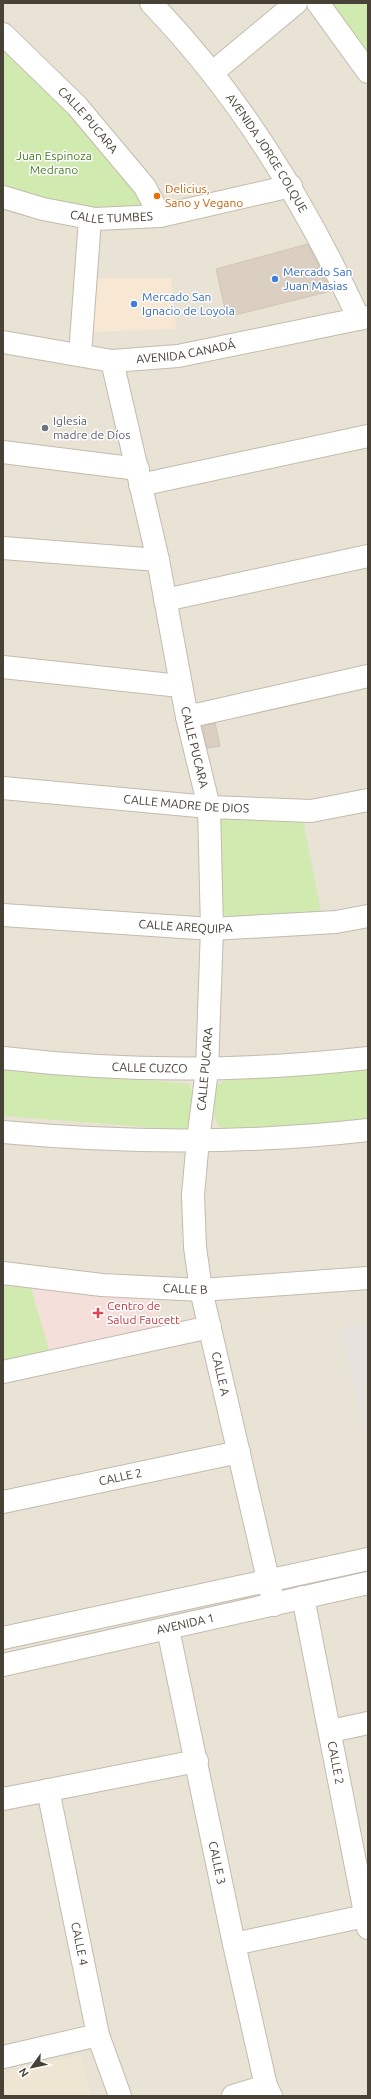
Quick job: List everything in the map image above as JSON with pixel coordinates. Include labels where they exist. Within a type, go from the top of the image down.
[{"type":"street","name":"AVENIDA JORGE COLQUE","points":[[151,3],[212,73],[253,128],[291,186],[363,318]]},
{"type":"street","points":[[212,73],[296,3]]},
{"type":"street","points":[[318,3],[368,72]]},
{"type":"street","name":"CALLE PUCARA","points":[[3,34],[77,106],[145,187],[160,216]]},
{"type":"street","name":"CALLE TUMBES","points":[[3,197],[43,209],[90,219],[160,216],[291,186]]},
{"type":"street","points":[[80,355],[90,219]]},
{"type":"street","name":"AVENIDA CANADÁ","points":[[3,342],[112,360],[178,356],[363,318]]},
{"type":"street","name":"CALLE PUCARA","points":[[112,360],[158,560],[180,686],[209,808],[212,929],[207,1070],[198,1140]]},
{"type":"street","points":[[3,452],[139,477],[368,436]]},
{"type":"street","points":[[3,548],[158,560]]},
{"type":"street","points":[[165,600],[368,556]]},
{"type":"street","points":[[3,667],[180,686]]},
{"type":"street","points":[[187,717],[368,676]]},
{"type":"street","name":"CALLE MADRE DE DIOS","points":[[3,788],[209,808],[311,811],[368,800]]},
{"type":"street","name":"CALLE AREQUIPA","points":[[3,915],[212,929],[336,922],[368,916]]},
{"type":"street","name":"CALLE CUZCO","points":[[3,1058],[129,1068],[207,1070],[305,1065],[368,1058]]},
{"type":"street","points":[[3,1132],[98,1139],[198,1140],[307,1137],[368,1130]]},
{"type":"street","name":"CALLE A","points":[[198,1140],[194,1195],[195,1247],[201,1290],[274,1604]]},
{"type":"street","name":"CALLE B","points":[[3,1273],[102,1285],[201,1290],[368,1278]]},
{"type":"street","points":[[3,1372],[210,1326]]},
{"type":"street","name":"CALLE 2","points":[[3,1502],[238,1452]]},
{"type":"street","points":[[3,1638],[368,1559]]},
{"type":"street","name":"AVENIDA 1","points":[[3,1665],[168,1629],[368,1582]]},
{"type":"street","name":"CALLE 2","points":[[303,1597],[331,1731],[367,1922]]},
{"type":"street","name":"CALLE 3","points":[[168,1629],[197,1761],[234,1944],[269,2091]]},
{"type":"street","points":[[331,1731],[368,1723]]},
{"type":"street","points":[[3,1799],[197,1761]]},
{"type":"street","name":"CALLE 4","points":[[48,1790],[98,2035],[120,2096]]},
{"type":"street","points":[[234,1944],[367,1922]]},
{"type":"street","points":[[3,2057],[98,2035]]},
{"type":"street","points":[[233,2096],[269,2091]]},
{"type":"shaded area","points":[[3,3],[368,3],[368,2096],[3,2096]]},
{"type":"shaded area","name":"Mercado San Ignacio de Loyola","points":[[95,278],[171,278],[176,329],[93,332]]},
{"type":"shaded area","name":"Centro de Salud Faucett","points":[[31,1288],[153,1300],[161,1325],[49,1350]]},
{"type":"shaded area","points":[[368,1322],[368,1448],[340,1328]]},
{"type":"shaded area","points":[[81,2055],[91,2096],[3,2096],[3,2073]]},
{"type":"green space","points":[[332,3],[368,3],[368,53]]},
{"type":"green space","name":"Juan Espinoza Medrano","points":[[3,39],[74,109],[154,215],[3,203]]},
{"type":"green space","points":[[216,818],[303,820],[321,912],[271,917],[221,915]]},
{"type":"green space","points":[[3,1068],[189,1084],[193,1096],[194,1113],[186,1130],[3,1116]]},
{"type":"green space","points":[[368,1069],[368,1119],[328,1125],[225,1132],[218,1124],[214,1113],[213,1101],[215,1090],[218,1085],[226,1079]]},
{"type":"green space","points":[[3,1286],[31,1288],[49,1350],[3,1360]]},
{"type":"building","name":"Mercado San Juan Masias","points":[[308,244],[331,291],[227,317],[216,269]]},
{"type":"building","points":[[215,723],[220,746],[207,748],[202,726]]},
{"type":"place","name":"Delicius, Sano y Vegano","points":[[157,196]]},
{"type":"place","name":"Mercado San Juan Masias","points":[[275,279]]},
{"type":"place","name":"Mercado San Ignacio de Loyola","points":[[134,304]]},
{"type":"place","name":"Iglesia madre de Díos","points":[[45,428]]},
{"type":"place","name":"Centro de Salud Faucett","points":[[98,1313]]}]
